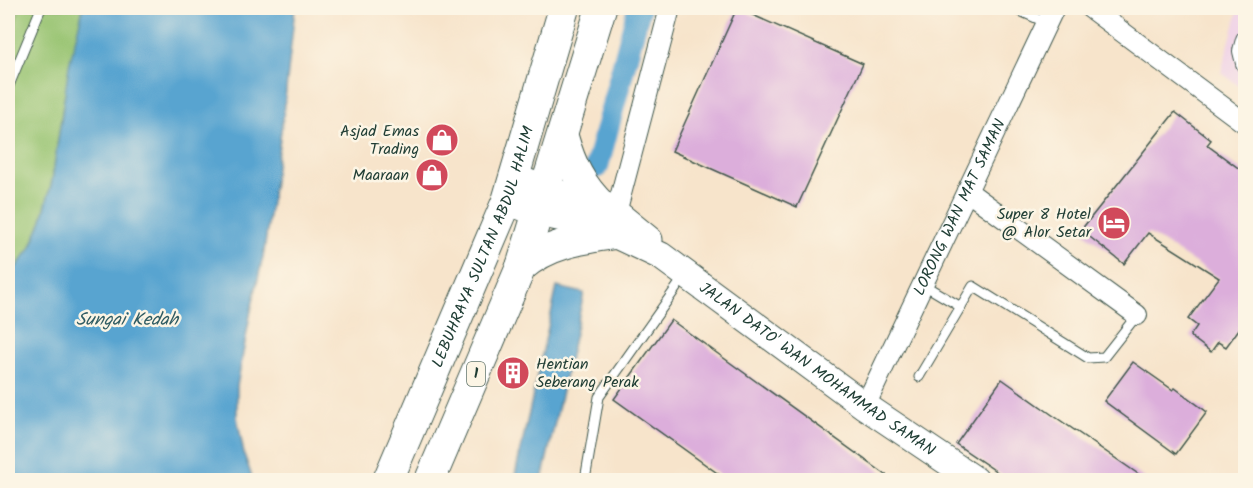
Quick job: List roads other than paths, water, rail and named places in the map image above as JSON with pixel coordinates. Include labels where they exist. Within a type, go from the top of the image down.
[{"type":"main road","name":"LEBUHRAYA SULTAN ABDUL HALIM","points":[[388,480],[511,190],[564,8]]},
{"type":"main road","name":"1","points":[[430,480],[521,267],[602,8]]},
{"type":"main road","points":[[521,267],[535,255],[550,248],[584,238],[611,218],[582,184],[571,162],[563,137]]},
{"type":"street","points":[[611,218],[670,8]]},
{"type":"street","points":[[1090,8],[1245,124]]},
{"type":"street","name":"LORONG WAN MAT SAMAN","points":[[865,406],[1051,15]]},
{"type":"street","points":[[1245,40],[1243,51],[1245,63]]},
{"type":"street","name":"JALAN DATO' WAN MOHAMMAD SAMAN","points":[[511,190],[542,201],[577,221],[611,218],[865,406],[971,480]]},
{"type":"street","points":[[967,191],[1137,315]]},
{"type":"lane","points":[[8,88],[40,8]]},
{"type":"lane","points":[[1013,8],[1051,15]]},
{"type":"lane","points":[[585,480],[599,397],[686,275]]},
{"type":"lane","points":[[924,285],[961,307]]},
{"type":"lane","points":[[919,377],[973,286],[1088,358],[1104,357],[1137,315]]},
{"type":"water","name":"Sungai Kedah","points":[[83,8],[295,8],[283,117],[264,252],[237,386],[237,417],[244,454],[253,480],[8,480],[8,278],[30,249],[42,220],[52,181],[69,66]]},
{"type":"water","points":[[557,287],[584,293],[542,480],[514,480]]},
{"type":"waterway","points":[[597,166],[639,8]]},
{"type":"place","name":"Asjad Emas Trading","points":[[442,140]]},
{"type":"place","name":"Maaraan","points":[[432,175]]},
{"type":"place","name":"Super 8 Hotel @ Alor Setar","points":[[1114,223]]},
{"type":"place","name":"Hentian Seberang Perak","points":[[513,373]]}]
